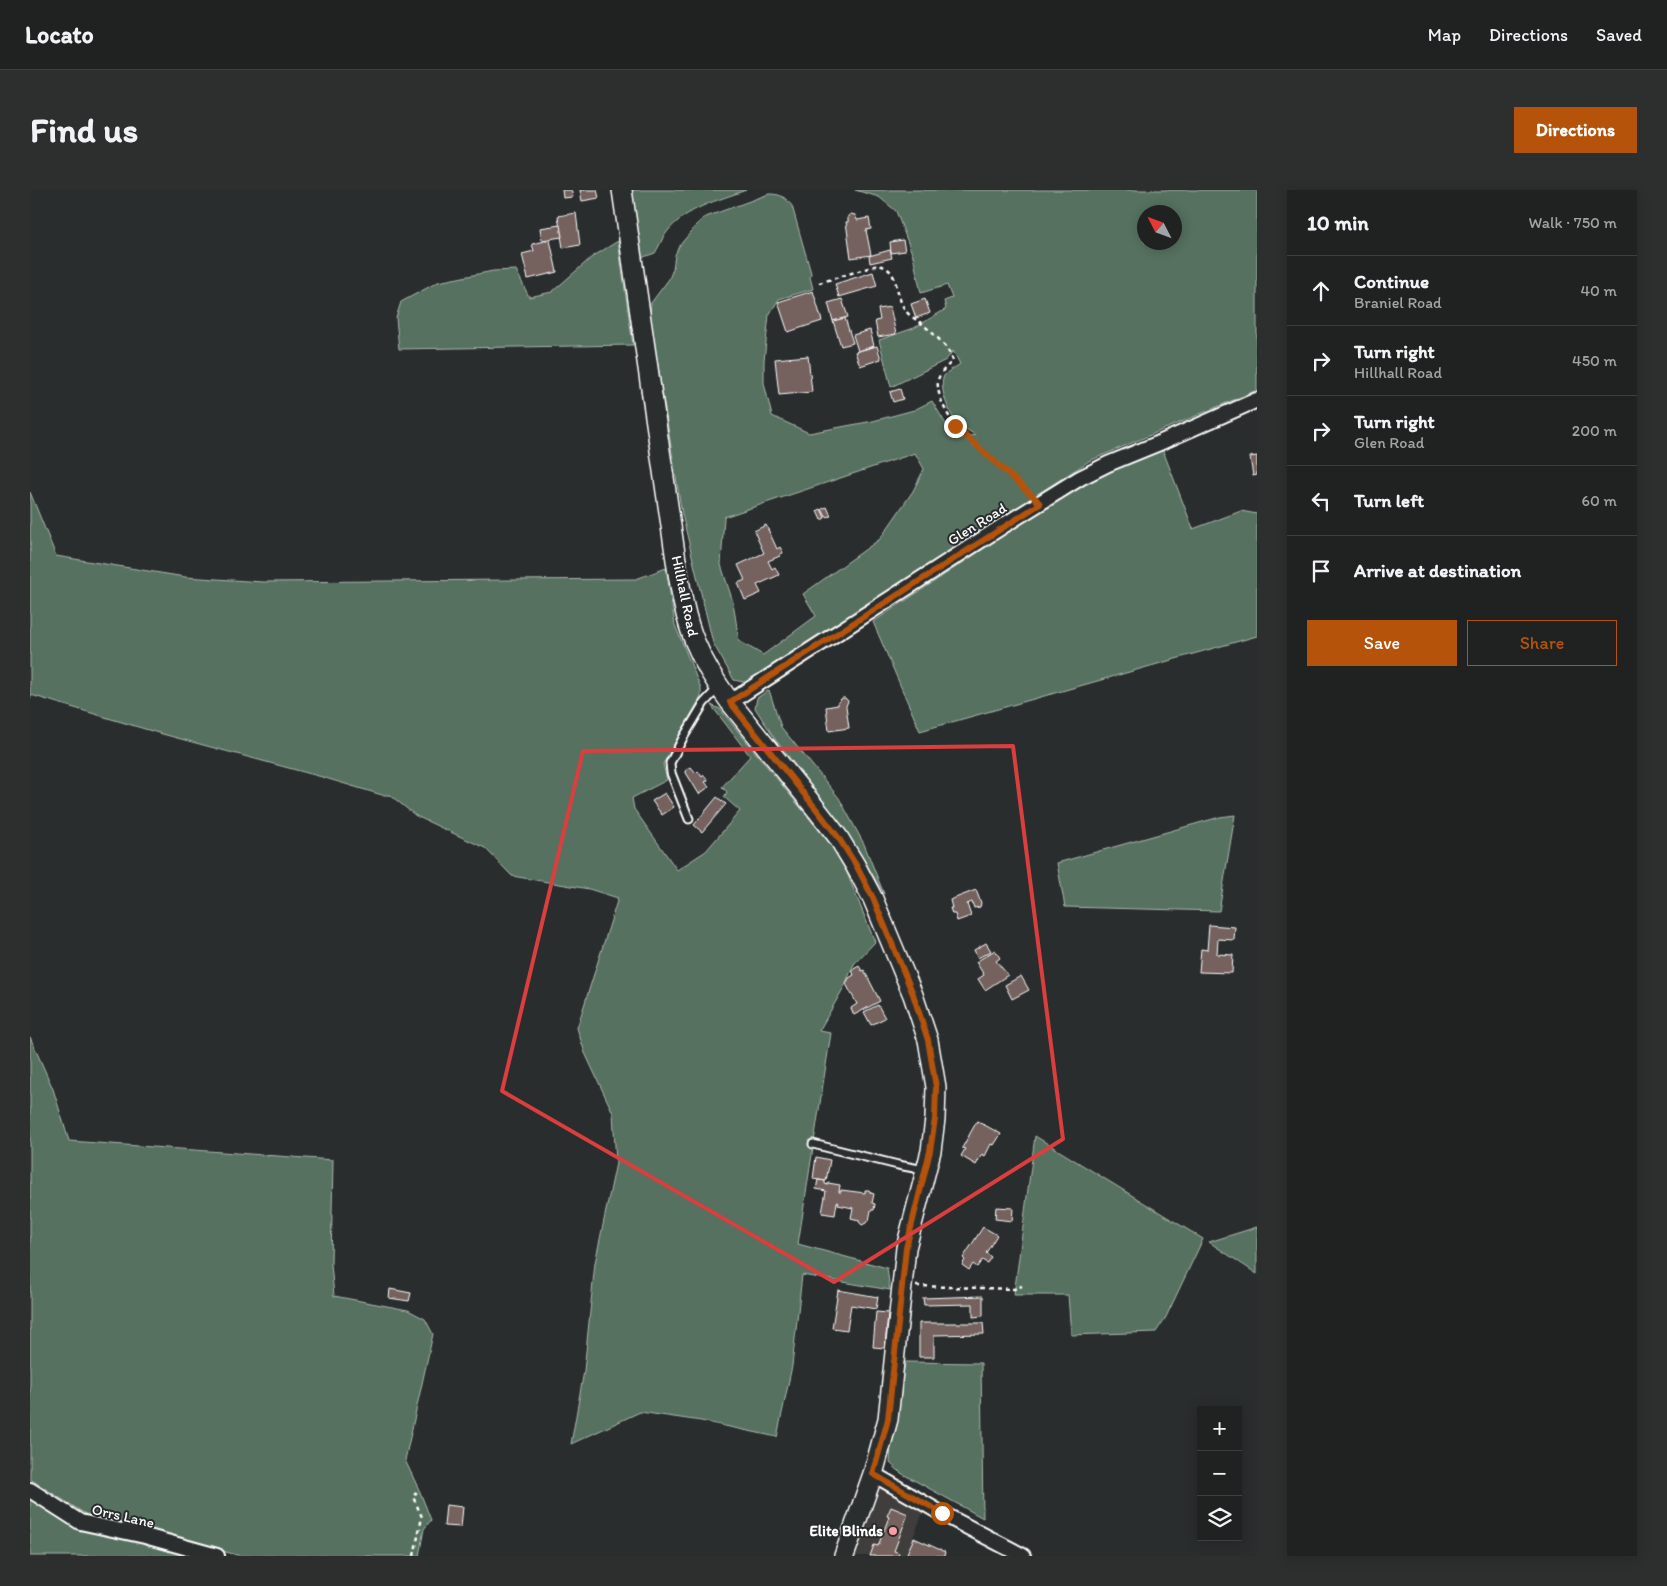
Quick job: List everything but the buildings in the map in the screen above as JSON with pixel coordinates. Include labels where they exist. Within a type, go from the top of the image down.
[{"type":"main road","name":"Hillhall Road","points":[[622,190],[682,596],[695,642],[719,687],[817,810],[847,851],[873,898],[913,994],[928,1040],[936,1087],[935,1119],[926,1170],[908,1240],[888,1419],[873,1474],[844,1556]]},
{"type":"street","name":"Glen Road","points":[[730,702],[1080,478],[1108,464],[1257,400]]},
{"type":"street","points":[[873,1474],[1024,1556]]},
{"type":"street","name":"Orrs Lane","points":[[30,1490],[80,1522],[145,1536],[217,1556]]},
{"type":"lane","points":[[689,819],[670,773],[670,763],[704,703],[719,687]]},
{"type":"lane","points":[[813,1144],[926,1170]]},
{"type":"path","points":[[819,283],[878,265],[887,266],[893,273],[897,295],[906,312],[923,324],[952,356],[953,361],[942,371],[938,381],[940,394],[948,415],[955,426],[1040,504]]},
{"type":"path","points":[[902,1286],[1014,1289],[1022,1286]]},
{"type":"path","points":[[414,1556],[422,1516],[413,1497],[418,1490]]},
{"type":"highlighted area","points":[[1013,746],[1063,1139],[834,1282],[502,1091],[583,751]]},
{"type":"shaded area","points":[[874,1489],[888,1489],[924,1510],[906,1556],[849,1556]]},
{"type":"green space","points":[[631,190],[746,190],[703,206],[684,216],[667,232],[655,253],[641,258]]},
{"type":"green space","points":[[855,190],[1257,190],[1257,390],[1089,461],[759,674],[748,683],[734,680],[713,643],[682,514],[650,317],[651,303],[669,279],[679,246],[703,218],[769,194],[780,195],[792,206],[811,273],[813,289],[779,299],[769,315],[764,360],[764,383],[772,416],[809,433],[873,421],[914,410],[932,401],[955,439],[975,435],[958,424],[948,408],[944,394],[944,376],[960,364],[953,351],[946,360],[891,387],[879,340],[914,328],[946,309],[944,301],[952,298],[947,285],[921,293],[913,256],[896,211],[879,197]],"holes":[[[915,453],[924,469],[913,491],[880,539],[803,594],[816,616],[763,655],[739,641],[733,602],[721,565],[724,517]]]},
{"type":"green space","points":[[618,241],[633,345],[399,349],[396,318],[401,302],[438,282],[493,271],[516,270],[529,297],[552,292],[592,257]]},
{"type":"green space","points":[[1162,448],[1193,529],[1241,511],[1257,514],[1257,636],[920,731],[873,622],[1074,489],[1112,468]]},
{"type":"green space","points":[[30,492],[56,556],[185,577],[263,582],[636,579],[666,568],[675,625],[701,689],[701,697],[663,764],[667,780],[632,798],[634,809],[677,870],[706,851],[740,811],[724,797],[727,792],[722,787],[750,756],[711,705],[720,709],[831,845],[847,873],[875,942],[854,964],[844,987],[819,1031],[831,1033],[798,1244],[887,1268],[890,1290],[802,1275],[792,1366],[777,1437],[701,1421],[640,1412],[571,1444],[584,1371],[595,1263],[616,1163],[613,1113],[585,1053],[577,1028],[618,898],[589,889],[512,876],[485,848],[416,816],[390,795],[382,795],[155,732],[31,695],[30,699]]},
{"type":"green space","points":[[769,690],[781,727],[839,798],[864,844],[884,894],[858,850],[827,806],[775,739],[755,708],[757,698]]},
{"type":"green space","points":[[1235,815],[1219,911],[1065,907],[1057,863],[1220,817]]},
{"type":"green space","points":[[30,1037],[53,1089],[69,1141],[333,1160],[331,1264],[334,1296],[408,1310],[425,1319],[433,1334],[405,1460],[431,1520],[424,1529],[419,1556],[241,1556],[87,1515],[30,1479]]},
{"type":"green space","points":[[1035,1136],[1203,1239],[1166,1317],[1156,1332],[1071,1335],[1068,1295],[1014,1295]]},
{"type":"green space","points":[[1257,1227],[1257,1274],[1209,1242]]},
{"type":"green space","points":[[905,1362],[981,1363],[983,1518],[901,1473],[890,1463],[891,1444]]},
{"type":"green space","points":[[30,1499],[35,1500],[200,1556],[30,1556]]},
{"type":"place","name":"Elite Blinds","points":[[893,1531]]},
{"type":"route","points":[[942,1513],[873,1474],[888,1419],[906,1248],[930,1151],[935,1119],[936,1087],[928,1040],[913,994],[873,898],[856,865],[838,837],[730,702],[1040,504],[955,426]]}]
